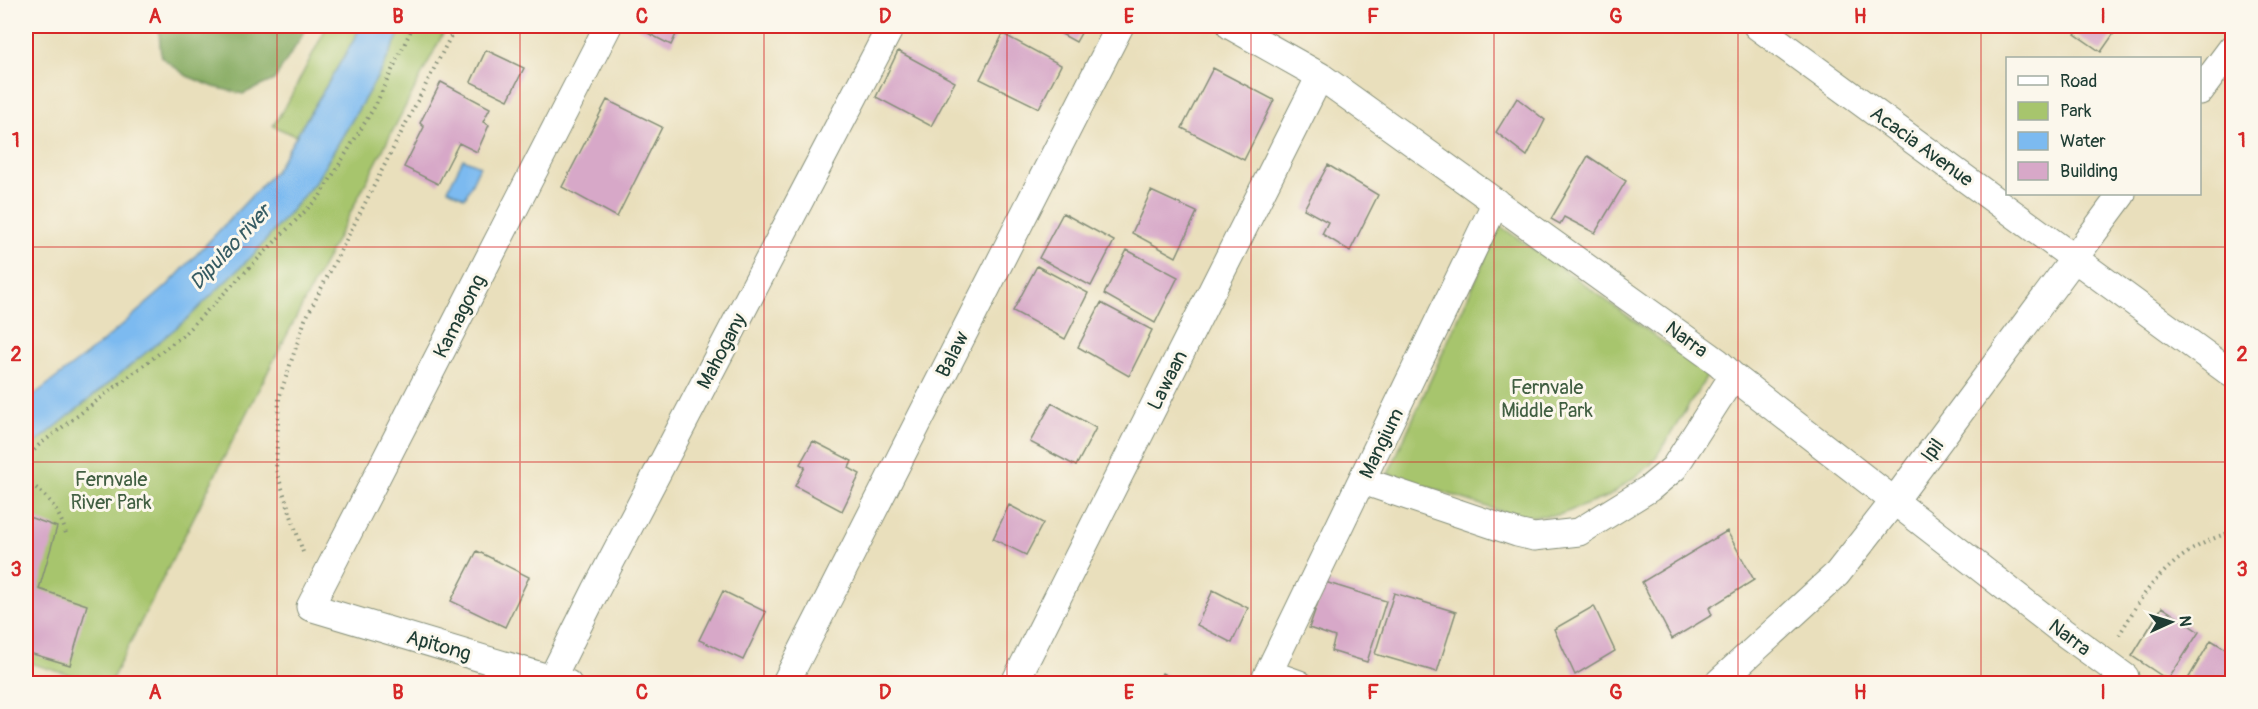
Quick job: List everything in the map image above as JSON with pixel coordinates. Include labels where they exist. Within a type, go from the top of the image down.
[{"type":"street","name":"Kamagong","points":[[310,606],[608,26]]},
{"type":"street","name":"Mahogany","points":[[560,681],[596,590],[891,26]]},
{"type":"street","name":"Balaw","points":[[785,684],[1120,26]]},
{"type":"street","name":"Narra","points":[[1231,26],[1320,76],[1718,362],[2115,674]]},
{"type":"street","name":"Acacia Avenue","points":[[1757,26],[2232,374]]},
{"type":"street","points":[[2201,89],[2232,48]]},
{"type":"street","name":"Lawaan","points":[[1014,684],[1320,76]]},
{"type":"street","name":"Ipil","points":[[1717,684],[1837,574],[1895,500],[2121,195]]},
{"type":"street","name":"Mangium","points":[[1266,678],[1496,202]]},
{"type":"street","points":[[1363,481],[1517,533],[1534,537],[1579,532],[1650,488],[1674,468],[1733,376]]},
{"type":"street","name":"Apitong","points":[[310,606],[560,681]]},
{"type":"street","points":[[1266,678],[1299,684]]},
{"type":"path","points":[[26,459],[39,445],[182,336],[320,196],[375,106],[413,26]]},
{"type":"path","points":[[323,581],[302,550],[276,470],[279,398],[305,320],[456,26]]},
{"type":"path","points":[[26,481],[38,488],[53,502],[68,537]]},
{"type":"path","points":[[2115,674],[2145,592],[2169,566],[2215,537],[2232,532]]},
{"type":"green space","points":[[162,26],[306,26],[301,38],[274,80],[243,94],[214,87],[187,76],[161,57],[159,31]]},
{"type":"green space","points":[[327,26],[361,26],[296,136],[273,126]]},
{"type":"green space","name":"Fernvale River Park","points":[[403,26],[447,26],[110,683],[97,683],[26,662],[26,451],[188,318],[255,253],[316,181],[381,71]]},
{"type":"green space","name":"Fernvale Middle Park","points":[[1500,226],[1580,281],[1708,375],[1651,465],[1609,496],[1559,515],[1518,517],[1388,474]]},
{"type":"water","name":"Dipulao river","points":[[361,26],[403,26],[381,71],[316,181],[255,253],[188,318],[26,451],[26,401],[99,345],[167,286],[276,170]]},
{"type":"water","points":[[463,159],[480,166],[465,198],[448,189]]},
{"type":"building","points":[[637,26],[680,26],[671,45]]},
{"type":"building","points":[[1047,26],[1085,26],[1076,42]]},
{"type":"building","points":[[2082,26],[2113,26],[2117,29],[2101,52],[2075,34]]},
{"type":"building","points":[[1003,34],[1061,65],[1039,108],[980,79]]},
{"type":"building","points":[[486,50],[524,68],[508,100],[471,82]]},
{"type":"building","points":[[898,51],[955,82],[931,126],[876,97]]},
{"type":"building","points":[[1213,68],[1274,100],[1244,160],[1182,128]]},
{"type":"building","points":[[441,82],[490,108],[483,122],[489,125],[477,152],[459,143],[438,184],[404,167],[424,127],[420,123]]},
{"type":"building","points":[[1517,98],[1545,120],[1527,156],[1496,132]]},
{"type":"building","points":[[607,100],[662,127],[617,217],[562,187]]},
{"type":"building","points":[[1588,156],[1626,181],[1595,233],[1564,217],[1560,224],[1551,219]]},
{"type":"building","points":[[1328,165],[1378,195],[1350,251],[1322,234],[1328,222],[1304,209]]},
{"type":"building","points":[[1151,191],[1197,212],[1176,257],[1132,233]]},
{"type":"building","points":[[1063,213],[1114,241],[1091,286],[1039,258]]},
{"type":"building","points":[[1127,250],[1178,277],[1155,323],[1104,294]]},
{"type":"building","points":[[1037,266],[1088,293],[1065,339],[1013,311]]},
{"type":"building","points":[[1101,303],[1152,330],[1129,376],[1078,347]]},
{"type":"building","points":[[1052,403],[1096,428],[1076,466],[1030,442]]},
{"type":"building","points":[[813,441],[852,461],[849,468],[860,474],[842,511],[795,486],[805,467],[800,464]]},
{"type":"building","points":[[1009,505],[1043,523],[1026,555],[993,539]]},
{"type":"building","points":[[26,516],[57,527],[39,589],[87,605],[70,665],[26,652]]},
{"type":"building","points":[[1727,531],[1754,580],[1709,608],[1712,615],[1672,639],[1642,582]]},
{"type":"building","points":[[477,551],[529,577],[505,627],[451,601]]},
{"type":"building","points":[[1325,582],[1386,601],[1367,662],[1331,651],[1335,637],[1309,628]]},
{"type":"building","points":[[1213,590],[1248,608],[1232,643],[1197,625]]},
{"type":"building","points":[[723,591],[766,612],[743,660],[699,640]]},
{"type":"building","points":[[1394,593],[1456,612],[1437,672],[1375,654]]},
{"type":"building","points":[[1594,606],[1615,651],[1575,675],[1554,629]]},
{"type":"building","points":[[2162,607],[2199,632],[2168,680],[2132,656]]},
{"type":"building","points":[[2211,640],[2232,653],[2232,684],[2185,684]]},
{"type":"building","points":[[1162,673],[1182,684],[1157,684]]}]
